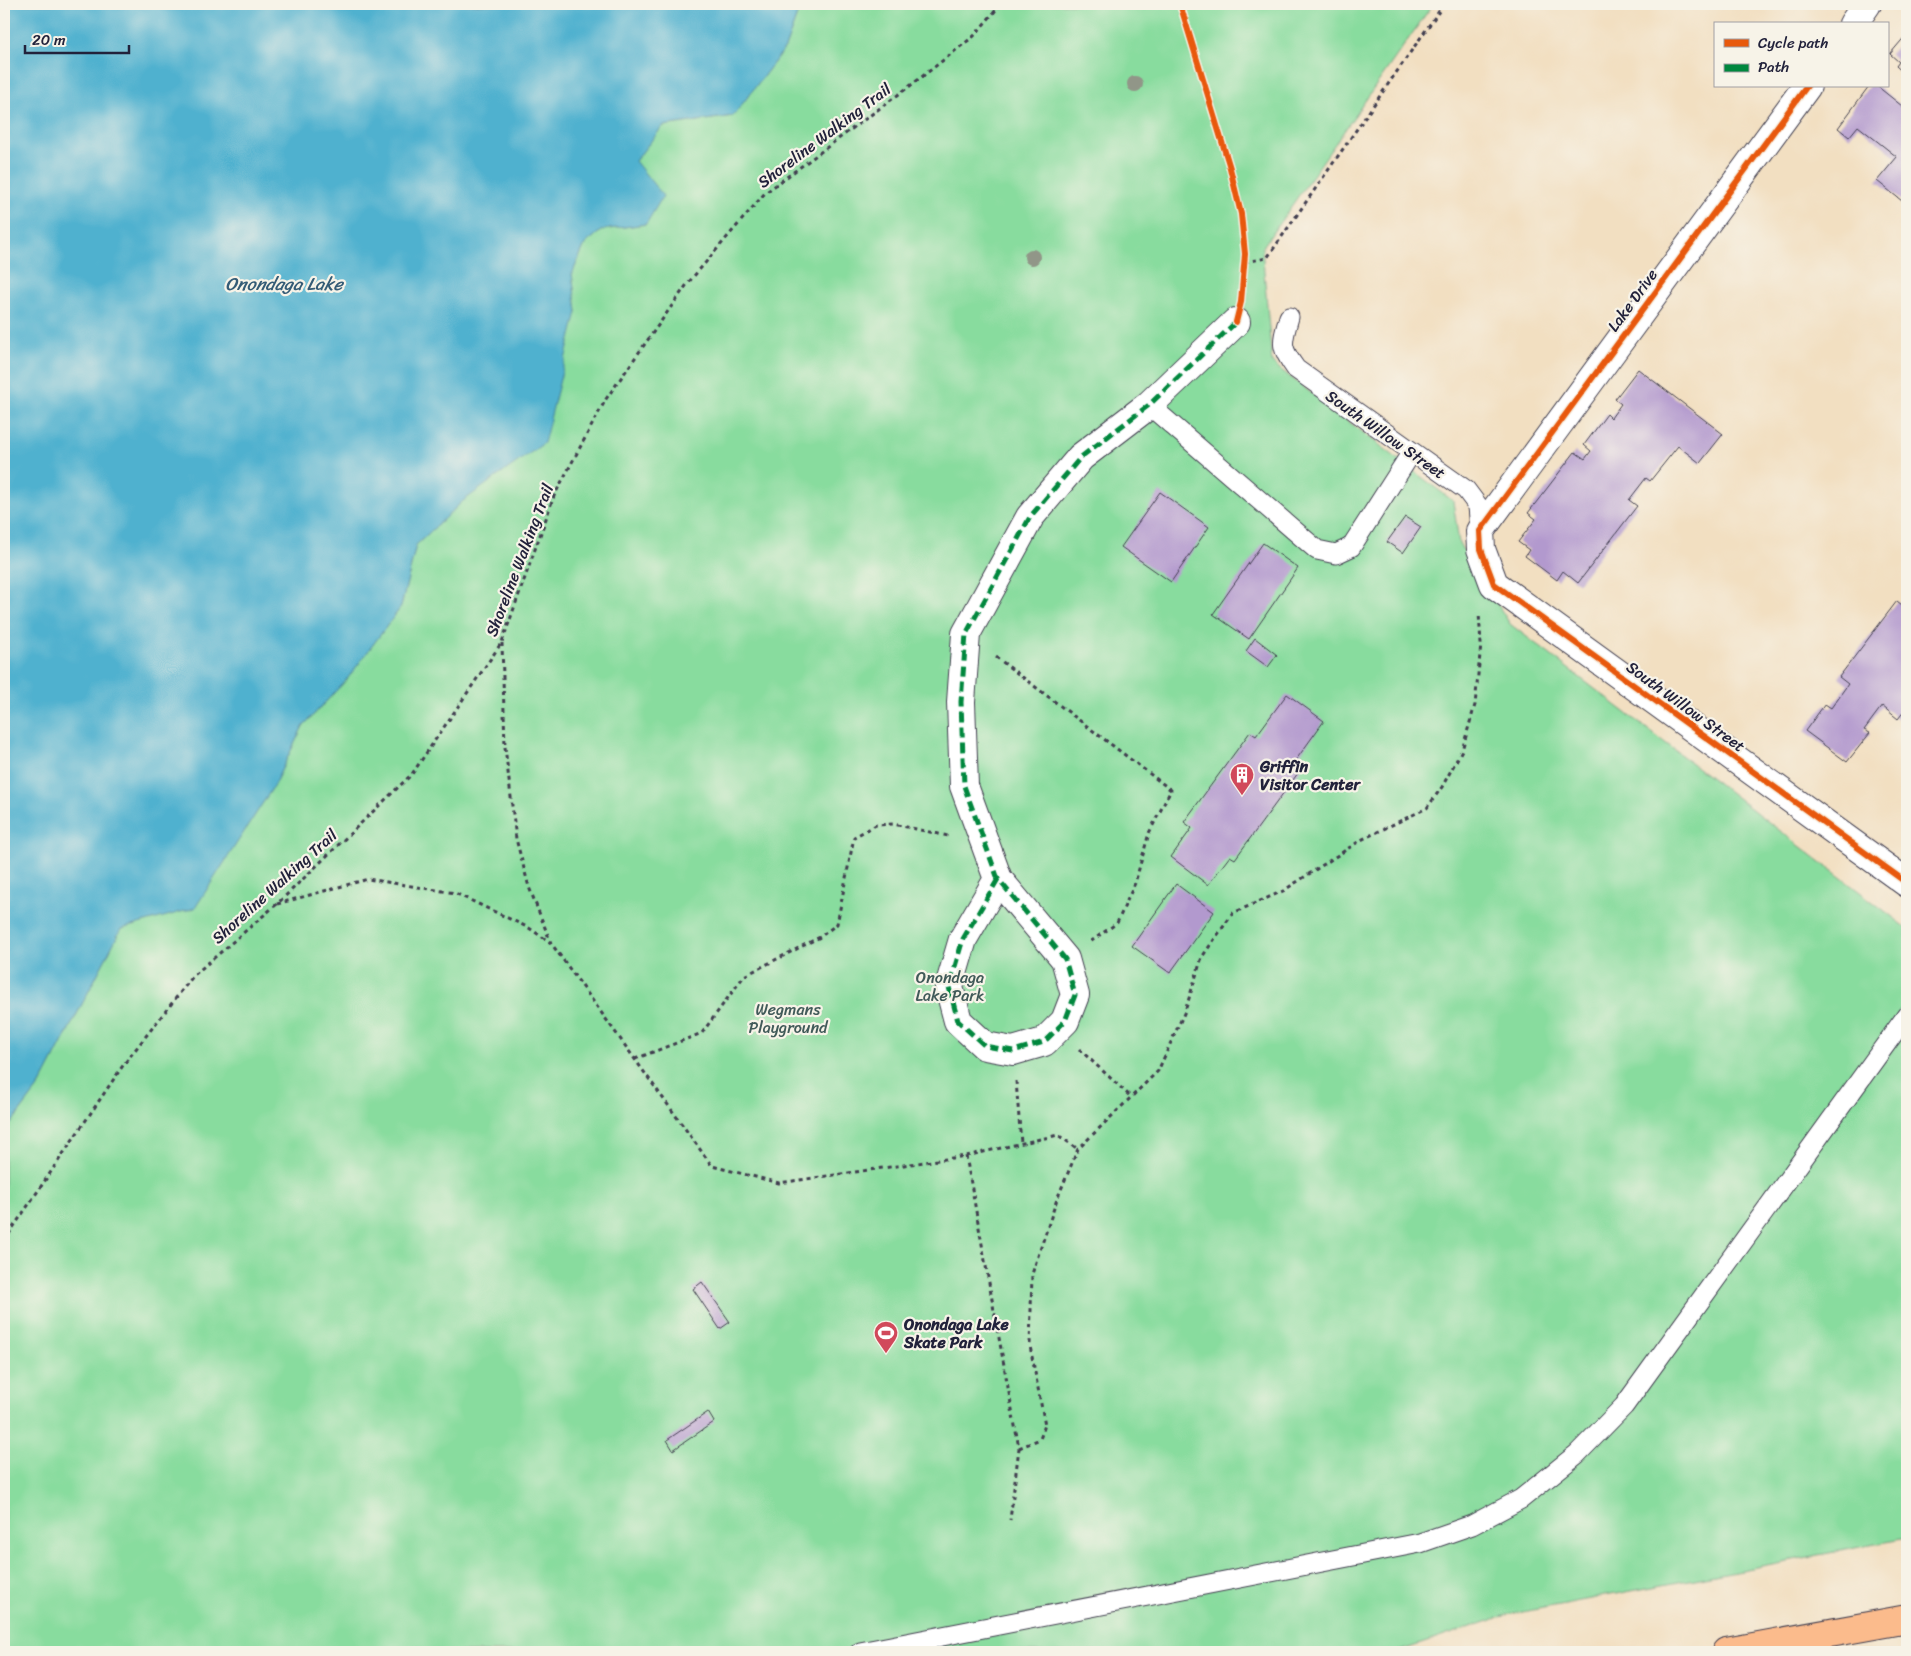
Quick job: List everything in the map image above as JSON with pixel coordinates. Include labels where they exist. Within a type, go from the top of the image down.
[{"type":"main road","points":[[1726,1652],[1907,1619]]},
{"type":"street","points":[[1854,22],[1868,4]]},
{"type":"street","name":"Lake Drive","points":[[1480,531],[1806,88]]},
{"type":"street","points":[[998,879],[963,939],[949,987],[958,1021],[985,1046],[1013,1051],[1044,1042],[1065,1021],[1075,995],[1065,959],[998,879],[964,786],[961,702],[966,634],[1030,517],[1081,457],[1150,405],[1236,322]]},
{"type":"street","name":"South Willow Street","points":[[1480,531],[1481,549],[1494,584],[1907,883]]},
{"type":"lane","name":"South Willow Street","points":[[1289,317],[1282,342],[1287,356],[1296,369],[1466,490],[1478,506],[1480,531]]},
{"type":"lane","points":[[1150,405],[1317,550],[1336,554],[1351,547],[1412,452]]},
{"type":"lane","points":[[860,1652],[1420,1543],[1472,1525],[1521,1499],[1577,1454],[1624,1406],[1907,1015]]},
{"type":"path","points":[[1245,262],[1267,258],[1444,4]]},
{"type":"path","points":[[1244,272],[1245,254]]},
{"type":"path","points":[[1019,1448],[1040,1439],[1045,1425],[1030,1346],[1032,1274],[1057,1199],[1078,1149],[1158,1071],[1185,1011],[1202,956],[1233,913],[1283,891],[1361,840],[1427,808],[1442,787],[1462,750],[1474,705],[1481,644],[1478,602],[1487,566]]},
{"type":"path","points":[[966,634],[1171,790],[1149,833],[1135,883],[1117,923],[1065,959]]},
{"type":"path","points":[[502,642],[505,747],[516,839],[529,887],[551,943],[712,1166],[779,1183],[966,1156],[1058,1135],[1078,1149]]},
{"type":"path","points":[[635,1059],[702,1033],[744,976],[820,937],[837,924],[854,837],[876,825],[893,824],[953,837],[978,825]]},
{"type":"path","points":[[277,904],[368,878],[455,893],[529,928],[551,943]]},
{"type":"path","points":[[1057,1029],[1131,1097]]},
{"type":"path","points":[[1013,1051],[1022,1143]]},
{"type":"path","points":[[966,1156],[1019,1448],[1010,1520]]},
{"type":"green space","name":"Onondaga Lake Park","points":[[801,4],[1433,4],[1262,248],[1272,363],[1453,501],[1459,543],[1510,624],[1907,928],[1907,1538],[1507,1615],[1397,1652],[4,1652],[4,1133],[40,1085],[121,929],[195,907],[273,787],[303,726],[348,678],[401,607],[416,545],[463,501],[577,312],[572,274],[585,244],[602,230],[646,224],[635,161],[663,126],[733,116],[785,48]]},
{"type":"water","name":"Onondaga Lake","points":[[4,4],[801,4],[785,48],[733,116],[663,126],[635,161],[663,196],[646,224],[602,230],[585,244],[572,274],[577,312],[544,443],[463,501],[416,545],[401,607],[348,678],[303,726],[273,787],[195,908],[121,929],[40,1085],[4,1133]]},
{"type":"building","points":[[1907,34],[1907,76],[1896,66],[1899,62],[1890,54]]},
{"type":"building","points":[[1868,88],[1880,88],[1907,110],[1907,205],[1877,181],[1897,157],[1858,126],[1849,137],[1838,128]]},
{"type":"building","points":[[1638,369],[1723,434],[1700,463],[1678,446],[1650,481],[1646,478],[1629,500],[1637,506],[1578,583],[1563,571],[1557,580],[1525,556],[1529,550],[1518,542],[1536,519],[1528,513],[1575,452],[1585,459],[1591,451],[1584,445],[1607,414],[1611,418],[1621,404],[1615,399]]},
{"type":"building","points":[[1160,492],[1209,527],[1171,582],[1121,547]]},
{"type":"building","points":[[1405,517],[1421,527],[1403,553],[1387,542]]},
{"type":"building","points":[[1263,543],[1298,568],[1249,639],[1213,614]]},
{"type":"building","points":[[1897,601],[1907,609],[1907,712],[1905,710],[1898,719],[1882,706],[1864,730],[1870,733],[1847,762],[1805,731],[1825,704],[1831,708],[1848,684],[1839,677]]},
{"type":"building","points":[[1255,638],[1277,655],[1268,667],[1246,651]]},
{"type":"building","name":"Griffin Visitor Center","points":[[1287,694],[1324,721],[1293,764],[1301,769],[1235,859],[1230,856],[1208,885],[1171,857],[1192,828],[1184,822],[1250,732],[1256,736]]},
{"type":"building","points":[[1176,884],[1214,912],[1170,973],[1132,946]]},
{"type":"building","points":[[702,1282],[730,1322],[720,1329],[693,1289]]},
{"type":"building","points":[[708,1412],[714,1422],[673,1450],[667,1440]]},
{"type":"marked path","points":[[998,879],[963,939],[949,987],[958,1021],[985,1046],[1013,1051],[1044,1042],[1065,1021],[1075,995],[1065,959],[998,879],[964,786],[961,702],[966,634],[1030,517],[1081,457],[1149,405],[1236,322]]},
{"type":"cycle path","points":[[1180,4],[1230,168],[1241,214],[1245,254],[1241,302],[1236,322]]},
{"type":"cycle path","points":[[1806,88],[1480,531],[1481,549],[1494,584],[1907,883]]},
{"type":"place","name":"Griffin Visitor Center","points":[[1242,796]]},
{"type":"place","name":"Onondaga Lake Skate Park","points":[[886,1354]]},
{"type":"park label","name":"Wegmans Playground","points":[[788,1018]]}]
